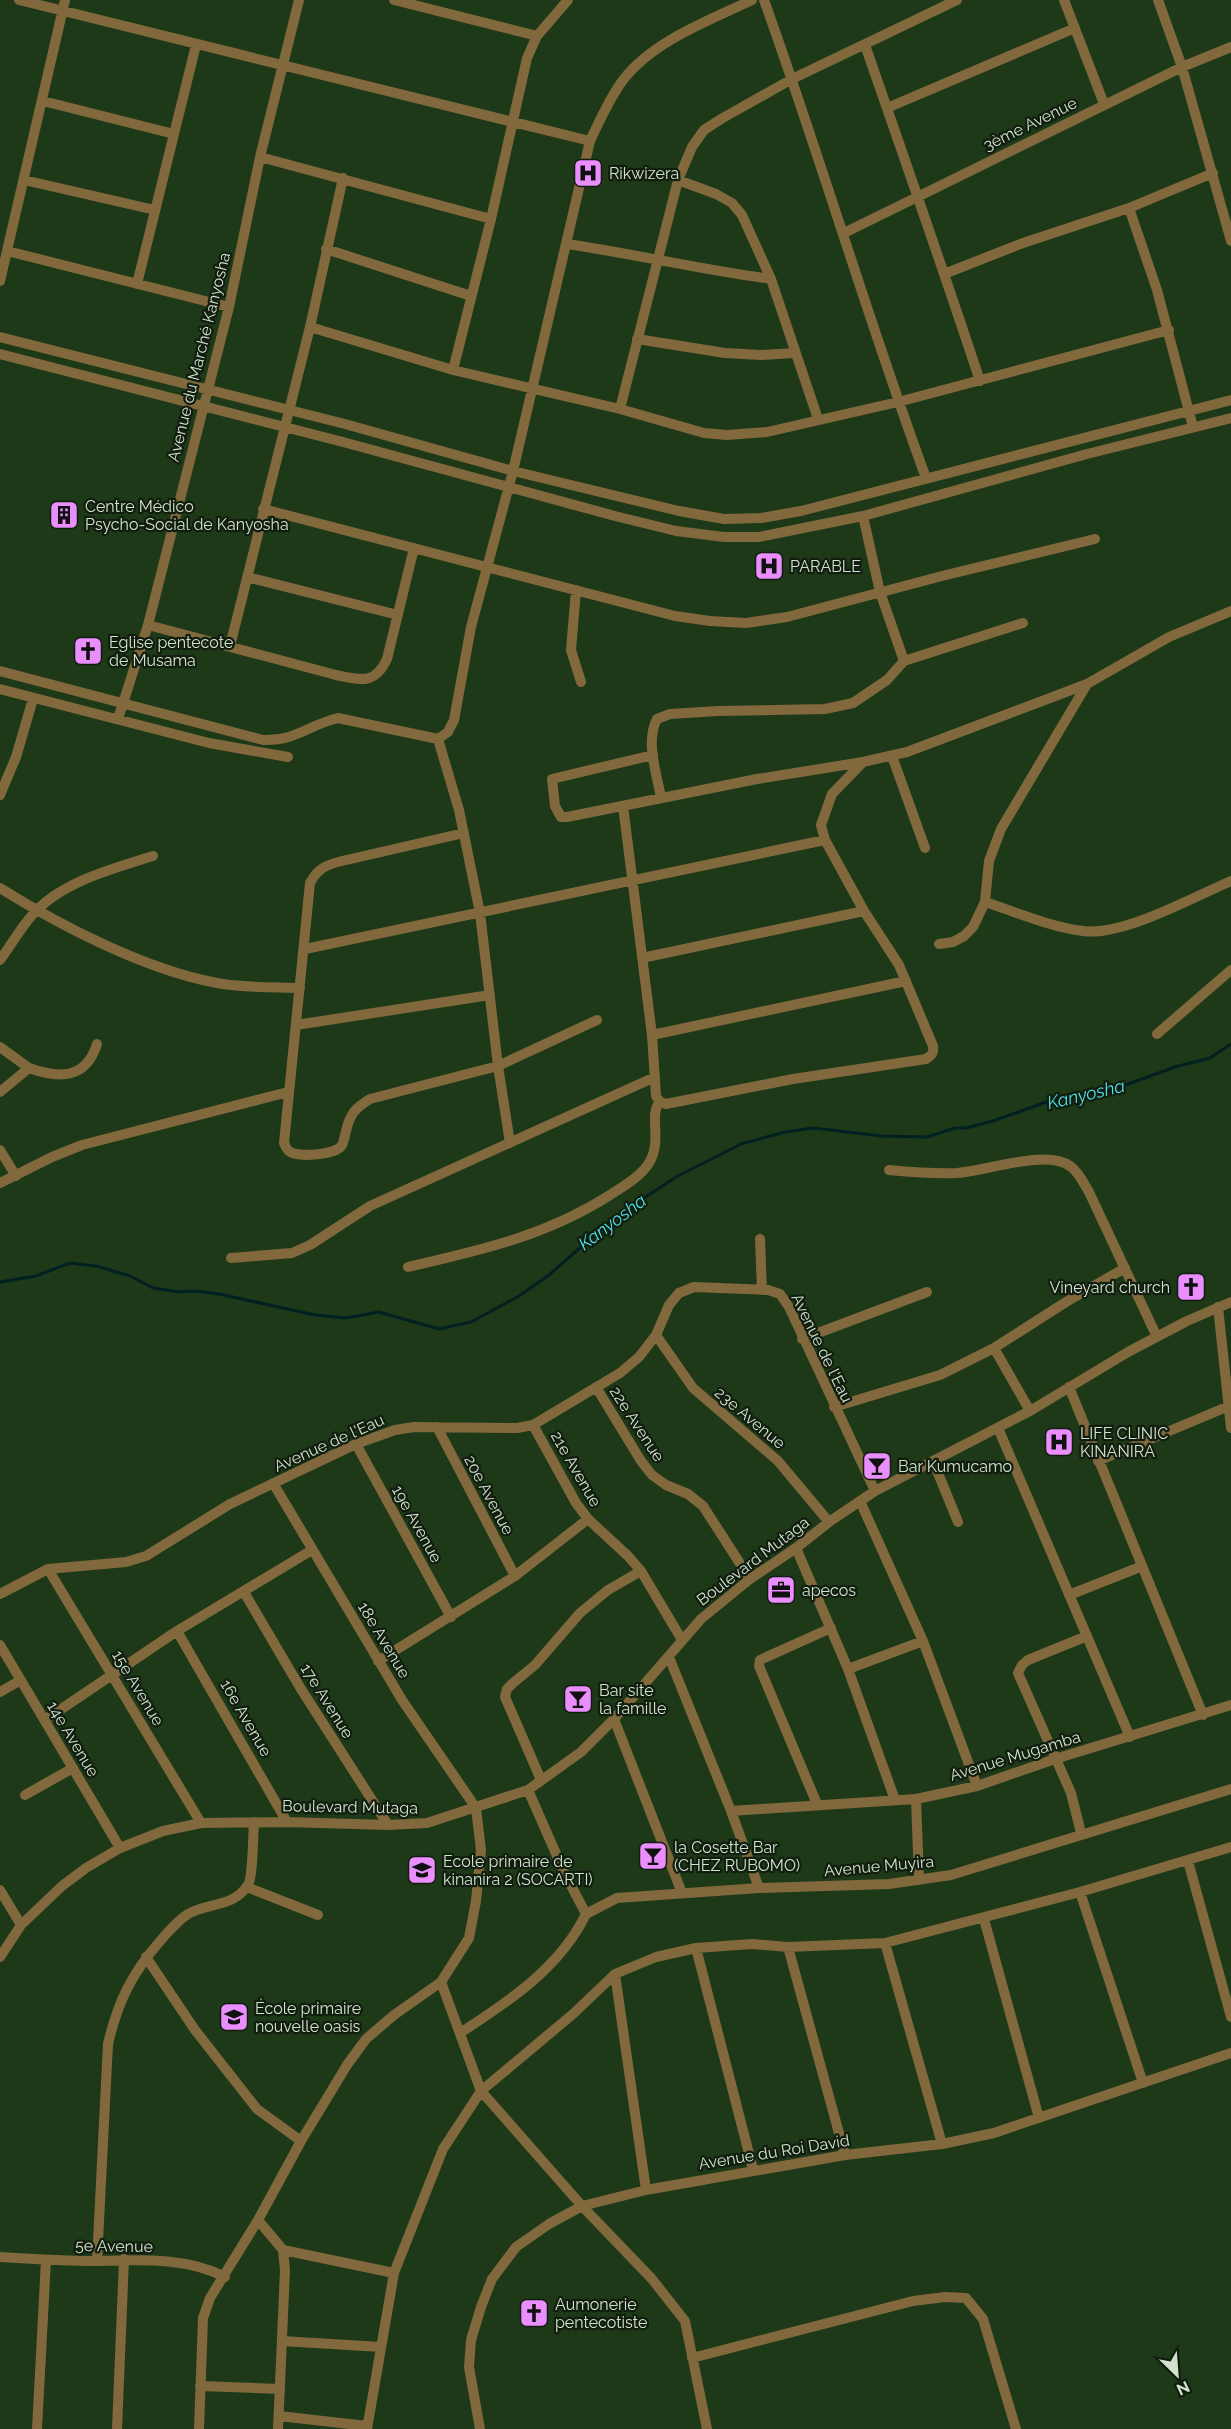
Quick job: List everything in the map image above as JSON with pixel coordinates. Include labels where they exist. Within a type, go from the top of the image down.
[{"type":"street","points":[[19,0],[64,5],[196,45],[590,141]]},
{"type":"street","name":"Avenue du Marché Kanyosha","points":[[118,719],[148,625],[229,307],[281,64],[299,0]]},
{"type":"street","points":[[394,0],[537,36]]},
{"type":"street","points":[[453,370],[491,219],[527,58],[537,36],[568,0]]},
{"type":"street","points":[[0,671],[263,740],[281,740],[324,721],[338,718],[438,739],[448,732],[454,720],[471,627],[513,471],[590,141],[613,95],[624,79],[646,56],[752,0]]},
{"type":"street","points":[[764,0],[844,233],[898,402],[926,478]]},
{"type":"street","points":[[1064,0],[1104,104]]},
{"type":"street","points":[[1158,0],[1182,67],[1231,241]]},
{"type":"street","points":[[620,409],[660,260],[678,180],[692,147],[704,130],[792,79],[953,1]]},
{"type":"street","points":[[0,281],[64,5]]},
{"type":"street","points":[[887,108],[1075,28]]},
{"type":"street","points":[[136,284],[196,45]]},
{"type":"street","points":[[865,45],[919,196],[930,237],[980,381]]},
{"type":"street","name":"3ème Avenue","points":[[844,233],[1104,104],[1182,67],[1231,47]]},
{"type":"street","points":[[43,101],[174,134]]},
{"type":"street","points":[[260,157],[491,219]]},
{"type":"street","points":[[944,274],[1023,243],[1128,208],[1213,173]]},
{"type":"street","points":[[230,646],[310,327],[343,178]]},
{"type":"street","points":[[24,180],[155,210]]},
{"type":"street","points":[[678,180],[717,194],[732,203],[742,215],[771,279],[818,419]]},
{"type":"street","points":[[1128,208],[1149,263],[1193,427]]},
{"type":"street","points":[[567,244],[721,273],[771,279]]},
{"type":"street","points":[[326,249],[471,296]]},
{"type":"street","points":[[7,251],[229,307]]},
{"type":"street","points":[[310,327],[453,370],[620,409],[684,428],[727,435],[767,432],[898,402],[1168,330]]},
{"type":"street","points":[[0,337],[345,424],[513,471],[679,511],[724,519],[761,518],[801,511],[1231,400]]},
{"type":"street","points":[[637,339],[725,353],[761,355],[795,353]]},
{"type":"street","points":[[0,354],[676,531],[724,537],[759,537],[862,516],[1231,418]]},
{"type":"street","points":[[263,509],[675,616],[746,623],[787,617],[1095,539]]},
{"type":"street","points":[[862,516],[880,592],[904,661]]},
{"type":"street","points":[[148,625],[336,675],[358,680],[372,678],[381,671],[387,658],[414,548]]},
{"type":"street","points":[[247,578],[398,615]]},
{"type":"street","points":[[576,590],[572,650],[581,682]]},
{"type":"street","points":[[653,755],[552,779],[555,806],[561,817],[767,777],[892,756],[1087,684],[1169,638],[1231,611]]},
{"type":"street","points":[[661,798],[653,755],[652,729],[657,719],[670,714],[706,711],[825,709],[853,704],[888,680],[904,661],[1023,623]]},
{"type":"street","points":[[939,944],[953,942],[973,927],[985,902],[988,861],[1001,829],[1087,684]]},
{"type":"street","points":[[0,689],[209,742],[288,757]]},
{"type":"street","points":[[0,795],[16,757],[33,699]]},
{"type":"street","points":[[438,739],[464,833],[480,913],[498,1066],[510,1143]]},
{"type":"street","points":[[892,756],[925,848]]},
{"type":"street","points":[[623,806],[652,1035],[656,1096],[660,1102],[666,1104],[793,1079],[926,1059],[932,1056],[933,1046],[906,981],[825,840],[821,825],[832,794],[863,762]]},
{"type":"street","points":[[464,833],[324,866],[316,872],[310,883],[288,1092],[284,1143],[288,1151],[294,1154],[328,1154],[336,1151],[343,1145],[349,1117],[357,1107],[370,1100],[498,1066],[597,1020]]},
{"type":"street","points":[[304,949],[825,840]]},
{"type":"street","points":[[0,960],[36,910],[68,888],[106,871],[153,856]]},
{"type":"street","points":[[985,902],[1062,926],[1101,932],[1125,926],[1231,881]]},
{"type":"street","points":[[0,888],[36,910],[95,939],[180,975],[220,984],[300,988]]},
{"type":"street","points":[[642,958],[864,911]]},
{"type":"street","points":[[1156,1034],[1231,970]]},
{"type":"street","points":[[652,1035],[906,981]]},
{"type":"street","points":[[296,1026],[490,995]]},
{"type":"street","points":[[0,1047],[29,1068],[57,1075],[84,1068],[92,1059],[97,1044]]},
{"type":"street","points":[[0,1092],[29,1068]]},
{"type":"street","points":[[231,1258],[292,1253],[310,1245],[370,1206],[655,1077]]},
{"type":"street","points":[[0,1183],[82,1145],[288,1092]]},
{"type":"street","points":[[408,1267],[489,1249],[567,1221],[634,1180],[649,1163],[657,1144],[654,1111],[660,1102]]},
{"type":"street","points":[[0,1150],[16,1176]]},
{"type":"street","points":[[889,1170],[959,1173],[1023,1162],[1052,1160],[1070,1166],[1089,1192],[1157,1337]]},
{"type":"street","points":[[760,1239],[762,1290]]},
{"type":"street","points":[[834,1407],[940,1375],[994,1348],[1125,1268]]},
{"type":"street","name":"Avenue de l'Eau","points":[[0,1594],[48,1569],[126,1562],[146,1556],[206,1518],[273,1483],[356,1444],[395,1430],[437,1427],[501,1429],[533,1425],[620,1373],[639,1357],[656,1335],[669,1305],[679,1293],[694,1287],[762,1290],[780,1294],[789,1307],[875,1491]]},
{"type":"street","points":[[802,1339],[927,1292]]},
{"type":"street","name":"Boulevard Mutaga","points":[[0,1957],[21,1925],[62,1886],[86,1868],[120,1848],[163,1831],[201,1823],[287,1822],[388,1825],[427,1823],[528,1790],[581,1752],[614,1719],[701,1619],[750,1579],[829,1522],[875,1491],[1030,1411],[1157,1337],[1231,1302]]},
{"type":"street","points":[[1218,1307],[1231,1428]]},
{"type":"street","name":"23e Avenue","points":[[656,1335],[693,1388],[778,1461],[829,1522]]},
{"type":"street","points":[[994,1348],[1030,1411]]},
{"type":"street","name":"22e Avenue","points":[[596,1387],[652,1475],[666,1485],[688,1494],[703,1506],[750,1579]]},
{"type":"street","points":[[1069,1387],[1140,1566],[1203,1715]]},
{"type":"street","points":[[1098,1461],[1229,1406]]},
{"type":"street","name":"21e Avenue","points":[[533,1425],[576,1503],[588,1519],[641,1571],[682,1640]]},
{"type":"street","name":"20e Avenue","points":[[437,1427],[515,1576]]},
{"type":"street","points":[[998,1428],[1131,1737]]},
{"type":"street","name":"19e Avenue","points":[[356,1444],[451,1617]]},
{"type":"street","points":[[933,1461],[958,1522]]},
{"type":"street","name":"18e Avenue","points":[[273,1483],[378,1661],[476,1808]]},
{"type":"street","points":[[860,1501],[923,1641],[978,1786]]},
{"type":"street","points":[[378,1661],[515,1576],[588,1519]]},
{"type":"street","points":[[796,1548],[848,1669],[895,1800]]},
{"type":"street","points":[[45,1720],[177,1631],[312,1550]]},
{"type":"street","points":[[1070,1596],[1140,1566]]},
{"type":"street","name":"15e Avenue","points":[[48,1569],[201,1823]]},
{"type":"street","points":[[541,1780],[506,1697],[507,1689],[535,1665],[580,1613],[608,1590],[641,1571]]},
{"type":"street","name":"17e Avenue","points":[[244,1592],[301,1689],[388,1825]]},
{"type":"street","points":[[817,1804],[759,1666],[760,1660],[831,1628]]},
{"type":"street","name":"16e Avenue","points":[[177,1631],[287,1822]]},
{"type":"street","points":[[1081,1833],[1071,1793],[1018,1673],[1028,1660],[1087,1636]]},
{"type":"street","points":[[848,1669],[923,1641]]},
{"type":"street","name":"14e Avenue","points":[[0,1645],[120,1848]]},
{"type":"street","points":[[669,1657],[731,1811],[759,1888]]},
{"type":"street","points":[[0,1692],[21,1680]]},
{"type":"street","name":"Avenue Mugamba","points":[[731,1811],[916,1799],[978,1786],[1055,1759],[1231,1705]]},
{"type":"street","points":[[614,1719],[682,1893]]},
{"type":"street","points":[[25,1794],[73,1768]]},
{"type":"street","name":"Avenue Muyira","points":[[586,1914],[617,1898],[759,1888],[889,1884],[951,1875],[1081,1833],[1231,1789]]},
{"type":"street","points":[[460,2033],[513,1998],[543,1970],[578,1930],[586,1914],[565,1874],[528,1790]]},
{"type":"street","points":[[916,1799],[919,1880]]},
{"type":"street","points":[[199,2429],[203,2318],[210,2298],[258,2220],[301,2140],[366,2039],[394,2014],[441,1982],[469,1938],[476,1901],[480,1850],[476,1808]]},
{"type":"street","points":[[97,2261],[108,2044],[115,2014],[126,1988],[146,1957],[175,1924],[189,1914],[224,1904],[238,1897],[247,1887],[254,1822]]},
{"type":"street","points":[[279,2416],[367,2427],[394,2272],[443,2149],[481,2091],[573,2014],[615,1974],[656,1957],[696,1948],[752,1944],[788,1947],[885,1944],[984,1919],[1231,1847]]},
{"type":"street","points":[[1188,1861],[1231,2017]]},
{"type":"street","points":[[247,1887],[318,1915]]},
{"type":"street","points":[[0,1890],[21,1925]]},
{"type":"street","points":[[1080,1892],[1143,2083]]},
{"type":"street","points":[[984,1919],[1039,2118]]},
{"type":"street","points":[[885,1944],[942,2144]]},
{"type":"street","points":[[788,1947],[845,2155]]},
{"type":"street","points":[[696,1948],[753,2169]]},
{"type":"street","points":[[146,1957],[195,2030],[257,2109],[301,2140]]},
{"type":"street","points":[[615,1974],[645,2190]]},
{"type":"street","points":[[441,1982],[481,2091],[582,2206],[652,2280],[685,2321],[707,2429]]},
{"type":"street","name":"Avenue du Roi David","points":[[480,2429],[469,2367],[471,2340],[492,2279],[516,2247],[549,2224],[582,2206],[645,2190],[753,2169],[845,2155],[942,2144],[994,2133],[1231,2054]]},
{"type":"street","points":[[258,2220],[283,2250],[285,2270],[278,2429]]},
{"type":"street","points":[[283,2250],[394,2272]]},
{"type":"street","name":"5e Avenue","points":[[0,2257],[97,2261],[124,2259],[182,2263],[206,2267],[225,2277]]},
{"type":"street","points":[[117,2429],[124,2259]]},
{"type":"street","points":[[37,2429],[46,2260]]},
{"type":"street","points":[[692,2358],[913,2301],[945,2297],[966,2298],[983,2319],[1016,2429]]},
{"type":"street","points":[[282,2341],[381,2348]]},
{"type":"street","points":[[200,2386],[280,2389]]},
{"type":"waterway","name":"Kanyosha","points":[[0,1282],[36,1276],[70,1263],[96,1266],[130,1276],[153,1288],[219,1294],[315,1315],[346,1318],[379,1312],[439,1329],[471,1322],[519,1296],[549,1275],[615,1217],[676,1177],[741,1144],[785,1132],[813,1128],[882,1136],[927,1137],[955,1128],[966,1128],[993,1121],[1049,1101],[1112,1090],[1175,1067],[1210,1058],[1231,1044]]},
{"type":"place","name":"Rikwizera","points":[[588,173]]},
{"type":"place","name":"Centre Médico Psycho-Social de Kanyosha","points":[[64,515]]},
{"type":"place","name":"PARABLE","points":[[769,566]]},
{"type":"place","name":"Eglise pentecote de Musama","points":[[88,651]]},
{"type":"place","name":"Vineyard church","points":[[1191,1287]]},
{"type":"place","name":"LIFE CLINIC KINANIRA","points":[[1059,1442]]},
{"type":"place","name":"Bar Kumucamo","points":[[877,1466]]},
{"type":"place","name":"apecos","points":[[781,1590]]},
{"type":"place","name":"Bar site la famille","points":[[578,1699]]},
{"type":"place","name":"la Cosette Bar (CHEZ RUBOMO)","points":[[653,1856]]},
{"type":"place","name":"Ecole primaire de kinanira 2 (SOCARTI)","points":[[422,1870]]},
{"type":"place","name":"École primaire nouvelle oasis","points":[[234,2017]]},
{"type":"place","name":"Aumonerie pentecotiste","points":[[534,2313]]}]
